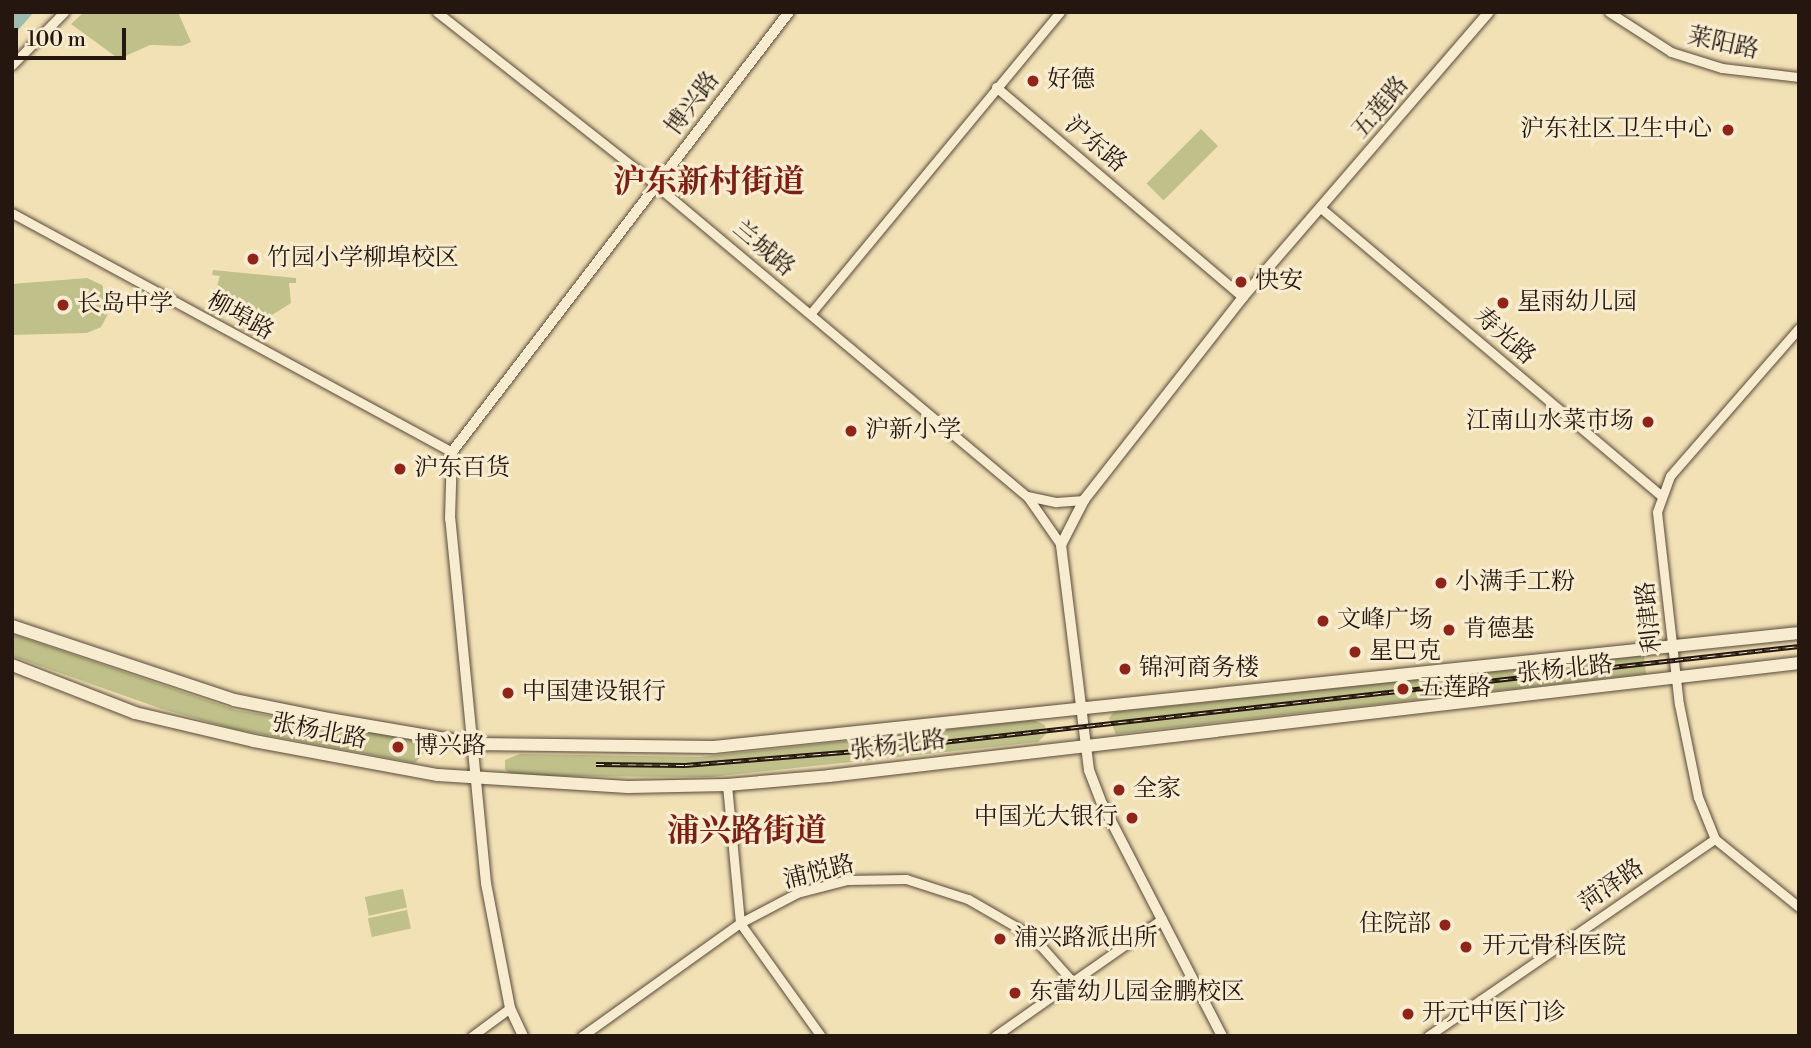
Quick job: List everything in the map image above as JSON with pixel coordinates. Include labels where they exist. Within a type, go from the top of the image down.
[{"type":"main road","name":"张杨北路","points":[[12,626],[234,700],[475,744],[713,747],[1799,633]]},
{"type":"main road","name":"张杨北路","points":[[12,665],[135,713],[361,762],[478,779],[628,787],[727,785],[1799,663]]},
{"type":"street","points":[[12,65],[64,12]]},
{"type":"street","name":"兰城路","points":[[437,12],[657,186],[1027,496],[1061,545]]},
{"type":"street","name":"博兴路","points":[[452,452],[789,12]]},
{"type":"street","points":[[811,313],[1060,12]]},
{"type":"street","name":"五莲路","points":[[1061,545],[1084,500],[1243,298],[1489,12]]},
{"type":"street","name":"莱阳路","points":[[1609,12],[1671,52],[1722,68],[1799,77]]},
{"type":"street","name":"沪东路","points":[[996,88],[1243,298]]},
{"type":"street","name":"寿光路","points":[[1322,209],[1661,495]]},
{"type":"street","name":"柳埠路","points":[[12,213],[452,452]]},
{"type":"street","name":"利津路","points":[[1714,839],[1687,758],[1671,645],[1657,512],[1661,495],[1670,477],[1799,328]]},
{"type":"street","points":[[452,452],[450,519],[475,744],[486,883],[510,1008],[523,1036]]},
{"type":"street","points":[[1027,496],[1084,500]]},
{"type":"street","points":[[1061,545],[1084,744],[1102,804],[1222,1036]]},
{"type":"street","points":[[727,785],[740,923],[821,1036]]},
{"type":"street","points":[[1714,839],[1799,906]]},
{"type":"street","name":"菏泽路","points":[[1428,1036],[1714,839]]},
{"type":"street","name":"浦悦路","points":[[582,1036],[740,923],[797,893],[847,880],[906,879],[968,899],[1005,917],[1032,936],[1072,981]]},
{"type":"street","points":[[995,1036],[1161,919]]},
{"type":"street","points":[[472,1036],[510,1008]]},
{"type":"green space","points":[[84,12],[178,12],[191,42],[182,46],[150,45],[119,59],[71,24]]},
{"type":"green space","points":[[1201,129],[1218,146],[1164,200],[1147,183]]},
{"type":"green space","points":[[213,270],[296,278],[296,283],[289,283],[291,303],[272,315],[225,309],[214,296],[220,276],[212,275]]},
{"type":"green space","points":[[87,278],[102,285],[109,299],[107,316],[101,327],[87,333],[12,335],[12,284]]},
{"type":"green space","points":[[12,634],[236,710],[413,739],[426,751],[415,763],[234,729],[162,709],[12,656]]},
{"type":"green space","points":[[1644,655],[1646,674],[1116,734],[1109,718],[1114,712]]},
{"type":"green space","points":[[1034,720],[1045,725],[1046,734],[1038,742],[711,777],[513,776],[505,769],[505,760],[520,754],[700,757]]},
{"type":"green space","points":[[403,889],[407,908],[369,916],[365,897]]},
{"type":"green space","points":[[407,910],[411,929],[372,937],[368,918]]},
{"type":"water","points":[[12,12],[34,12],[12,37]]},
{"type":"railway","points":[[596,764],[685,765],[880,749],[1799,646]]},
{"type":"place","name":"好德","points":[[1033,81]]},
{"type":"place","name":"沪东社区卫生中心","points":[[1728,130]]},
{"type":"place","name":"竹园小学柳埠校区","points":[[253,259]]},
{"type":"place","name":"快安","points":[[1241,282]]},
{"type":"place","name":"星雨幼儿园","points":[[1503,303]]},
{"type":"place","name":"长岛中学","points":[[63,305]]},
{"type":"place","name":"江南山水菜市场","points":[[1648,422]]},
{"type":"place","name":"沪新小学","points":[[851,431]]},
{"type":"place","name":"沪东百货","points":[[400,469]]},
{"type":"place","name":"小满手工粉","points":[[1441,583]]},
{"type":"place","name":"文峰广场","points":[[1323,621]]},
{"type":"place","name":"肯德基","points":[[1449,630]]},
{"type":"place","name":"星巴克","points":[[1355,652]]},
{"type":"place","name":"锦河商务楼","points":[[1125,669]]},
{"type":"place","name":"五莲路","points":[[1403,689]]},
{"type":"place","name":"中国建设银行","points":[[508,693]]},
{"type":"place","name":"博兴路","points":[[398,747]]},
{"type":"place","name":"全家","points":[[1119,790]]},
{"type":"place","name":"中国光大银行","points":[[1132,818]]},
{"type":"place","name":"住院部","points":[[1445,925]]},
{"type":"place","name":"浦兴路派出所","points":[[1000,939]]},
{"type":"place","name":"开元骨科医院","points":[[1466,947]]},
{"type":"place","name":"东蕾幼儿园金鹏校区","points":[[1015,993]]},
{"type":"place","name":"开元中医门诊","points":[[1408,1014]]},
{"type":"district","name":"沪东新村街道","points":[[709,182]]},
{"type":"district","name":"浦兴路街道","points":[[747,831]]}]
